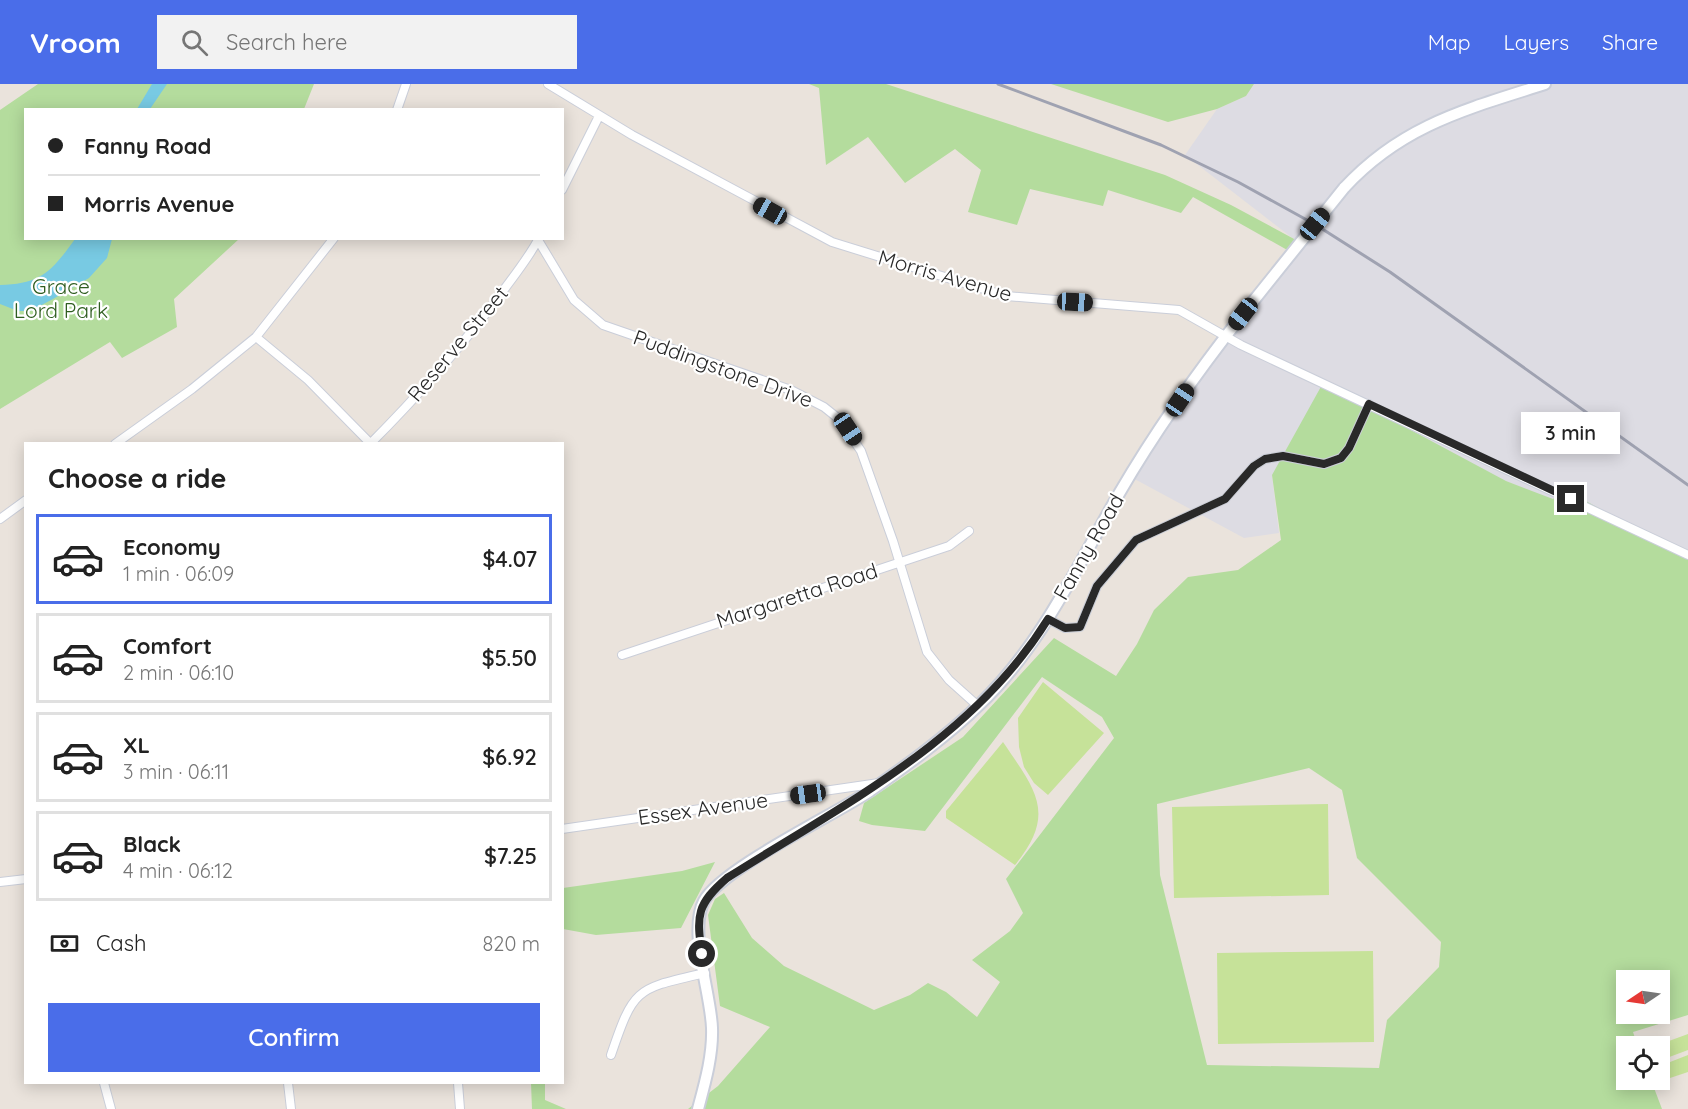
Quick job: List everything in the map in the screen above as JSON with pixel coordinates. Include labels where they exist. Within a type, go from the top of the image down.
[{"type":"main road","name":"Fanny Road","points":[[698,1109],[705,1082],[712,1031],[698,923],[702,904],[709,893],[727,878],[879,783],[978,706],[1024,656],[1048,619],[1121,489],[1226,336],[1344,188],[1377,155],[1403,138],[1471,107],[1545,84]]},
{"type":"street","points":[[399,108],[406,84]]},
{"type":"street","name":"Morris Avenue","points":[[548,84],[599,116],[790,222],[832,242],[1006,296],[1179,310],[1226,336],[1688,555]]},
{"type":"street","points":[[564,186],[599,116]]},
{"type":"street","points":[[118,442],[192,389],[256,337],[332,240]]},
{"type":"street","name":"Reserve Street","points":[[372,442],[433,379],[485,315],[532,252],[538,240]]},
{"type":"street","name":"Puddingstone Drive","points":[[539,240],[574,300],[603,325],[791,390],[824,407],[839,419],[861,451],[927,652],[949,680],[978,706]]},
{"type":"street","points":[[256,337],[308,380],[368,442]]},
{"type":"street","points":[[1048,619],[1065,628],[1080,627],[1097,586],[1132,543],[1225,499],[1259,463],[1275,456],[1320,464],[1341,458],[1349,448],[1369,404]]},
{"type":"street","points":[[0,519],[24,501]]},
{"type":"street","name":"Margaretta Road","points":[[622,655],[949,546],[969,531]]},
{"type":"street","name":"Essex Avenue","points":[[564,829],[879,783]]},
{"type":"street","points":[[0,882],[24,879]]},
{"type":"street","points":[[611,1054],[627,1008],[642,992],[658,984],[705,973]]},
{"type":"street","points":[[104,1084],[111,1109]]},
{"type":"street","points":[[288,1084],[291,1109]]},
{"type":"street","points":[[458,1084],[460,1109]]},
{"type":"shaded area","points":[[1254,84],[1688,84],[1688,557],[1506,481],[1272,475],[1279,533],[1244,538],[1129,476],[1295,240],[1185,155],[1217,109],[1246,96]]},
{"type":"green space","name":"Grace Lord Park","points":[[38,84],[314,84],[304,108],[24,108],[24,240],[238,240],[174,299],[177,327],[122,358],[110,342],[0,409],[0,110]]},
{"type":"green space","points":[[809,84],[886,84],[1165,175],[1231,205],[1296,240],[1289,251],[1193,197],[1181,213],[1108,190],[1103,206],[1030,189],[1017,225],[968,212],[981,170],[955,149],[905,183],[868,137],[826,165],[819,88]]},
{"type":"green space","points":[[1051,84],[1254,84],[1246,96],[1217,109],[1168,122]]},
{"type":"green space","points":[[1323,383],[1506,481],[1553,499],[1564,489],[1688,557],[1688,1015],[1670,1021],[1670,970],[1616,970],[1616,1024],[1659,1024],[1633,1032],[1634,1036],[1616,1036],[1616,1090],[1655,1090],[1662,1109],[688,1109],[718,1086],[770,1027],[720,1006],[708,915],[715,899],[724,893],[752,938],[784,966],[874,1010],[910,995],[928,983],[946,992],[977,1017],[1000,982],[972,960],[1010,931],[1023,913],[1006,879],[1114,738],[1102,717],[1042,677],[925,831],[872,825],[859,821],[864,803],[963,737],[1054,638],[1116,676],[1137,644],[1154,610],[1188,577],[1238,570],[1281,540],[1272,475]],"holes":[[[1309,768],[1342,790],[1357,858],[1441,942],[1439,967],[1387,1020],[1379,1068],[1207,1065],[1160,875],[1157,804]]]},
{"type":"green space","points":[[1043,682],[1104,733],[1048,795],[1034,783],[1024,767],[1019,747],[1018,718]]},
{"type":"green space","points":[[1003,742],[1025,775],[1037,802],[1038,816],[1035,831],[1028,847],[1015,865],[946,818],[946,811]]},
{"type":"green space","points":[[1328,804],[1329,895],[1174,898],[1172,807]]},
{"type":"green space","points":[[715,862],[681,928],[596,935],[564,929],[564,888],[682,871]]},
{"type":"green space","points":[[1373,951],[1374,1042],[1218,1044],[1217,953]]},
{"type":"green space","points":[[1688,1034],[1688,1050],[1670,1057],[1670,1041]]},
{"type":"green space","points":[[1688,1055],[1688,1072],[1670,1078],[1670,1062]]},
{"type":"green space","points":[[531,1084],[545,1084],[545,1100],[566,1109],[532,1109]]},
{"type":"water","points":[[152,84],[167,84],[151,108],[138,108]]},
{"type":"water","points":[[74,240],[112,240],[107,258],[89,278],[53,299],[30,311],[18,311],[0,304],[0,285],[26,282],[36,278],[59,260]]},
{"type":"railway","points":[[998,84],[1161,145],[1238,182],[1316,225],[1390,272],[1688,485]]},
{"type":"route","points":[[702,954],[698,916],[709,893],[748,864],[880,783],[956,725],[978,706],[1024,656],[1048,619],[1065,628],[1074,630],[1080,627],[1086,618],[1097,586],[1132,543],[1225,499],[1254,466],[1265,459],[1283,456],[1324,464],[1341,458],[1349,448],[1369,404],[1571,499]]}]
